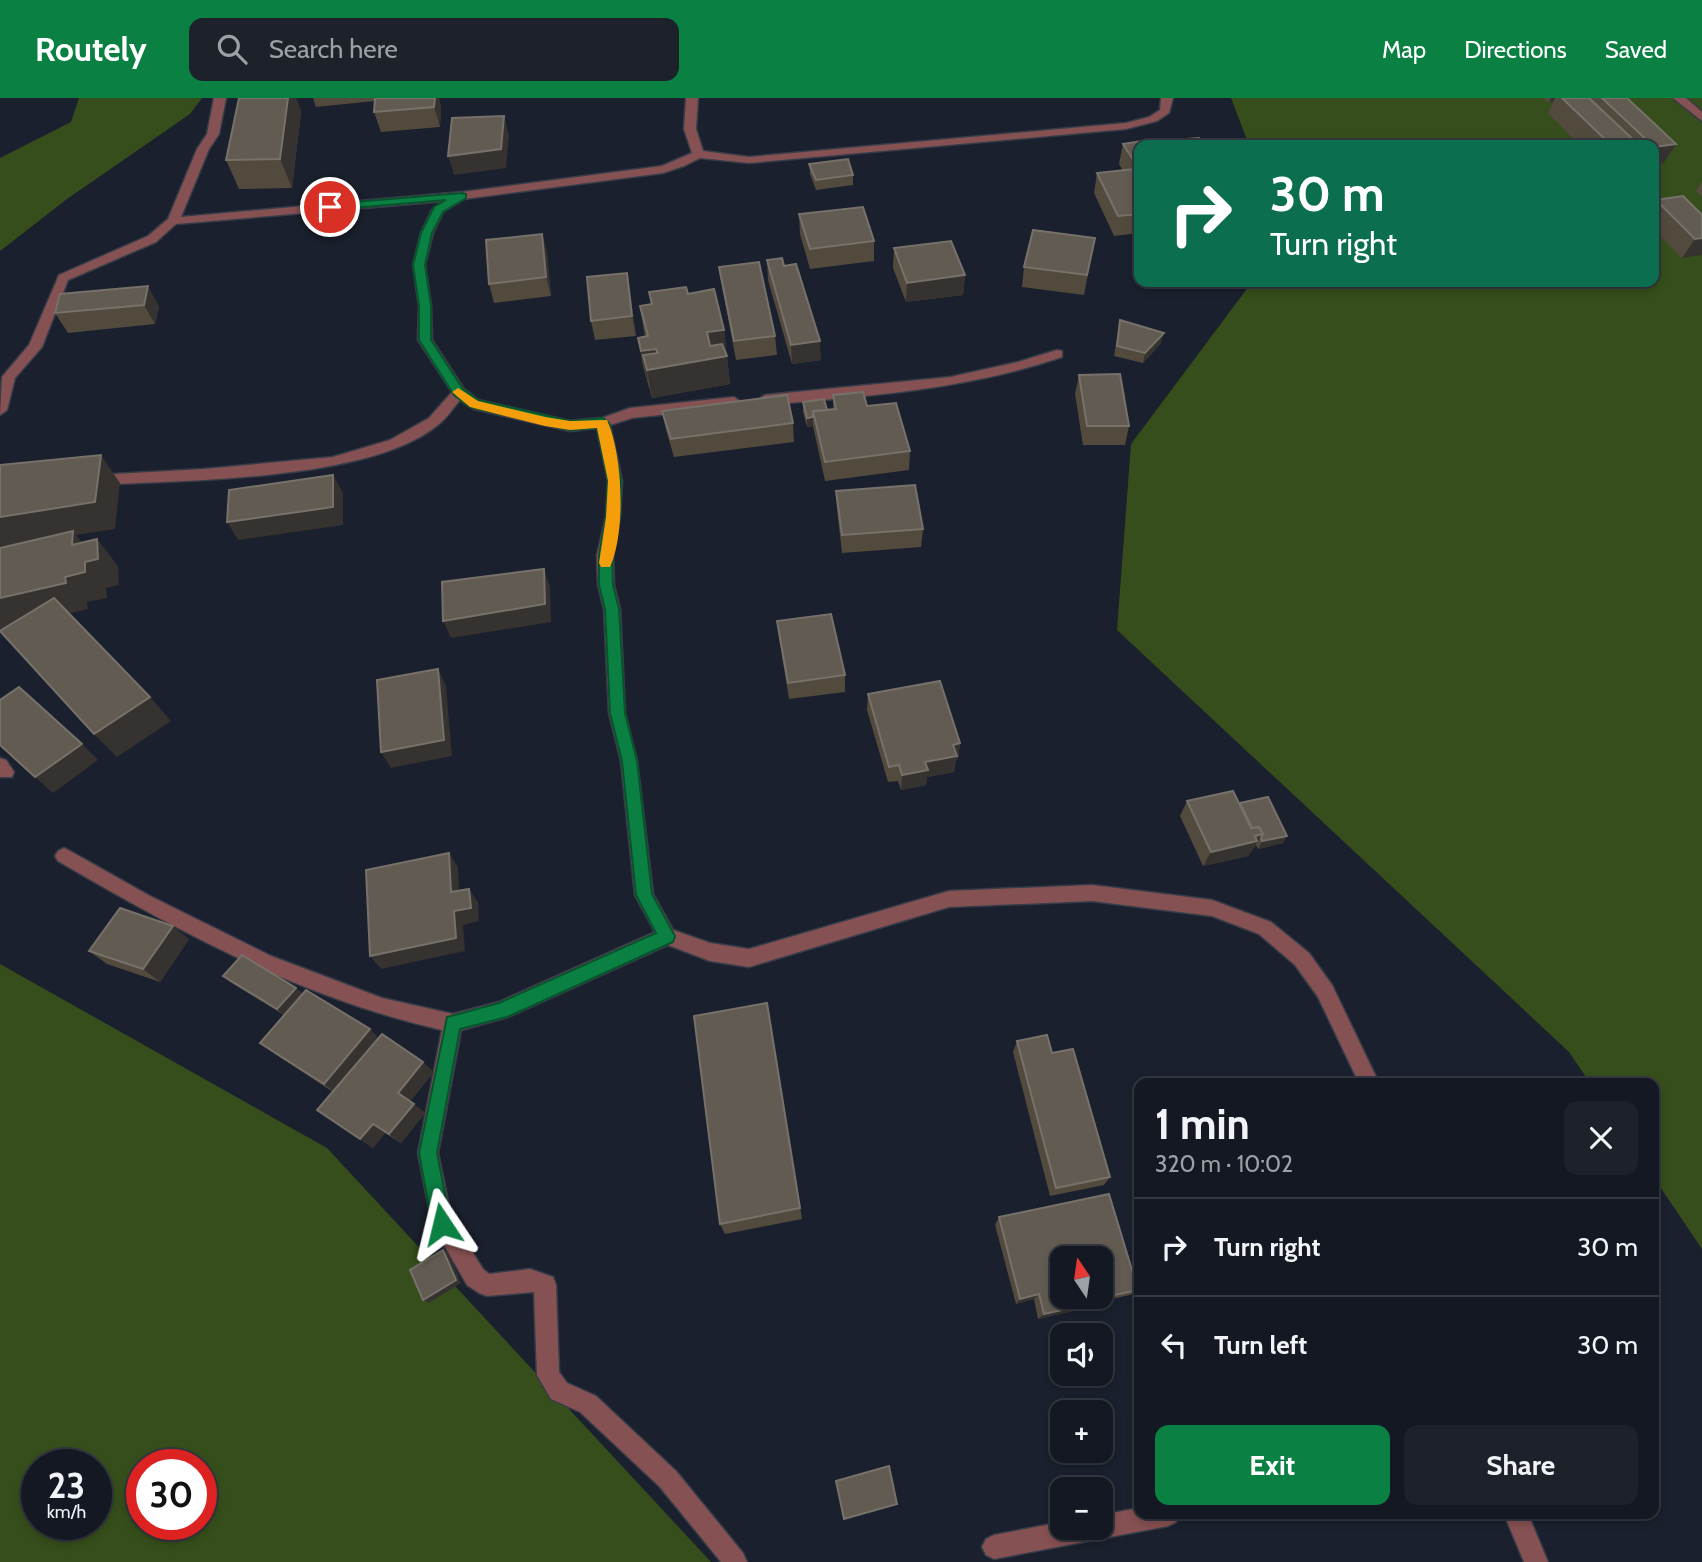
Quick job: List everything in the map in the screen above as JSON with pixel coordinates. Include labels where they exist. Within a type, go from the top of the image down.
[{"type":"street","points":[[0,410],[9,377],[35,347],[63,278],[152,239],[173,221],[203,149],[213,134],[220,98]]},
{"type":"street","points":[[692,98],[690,129],[698,154]]},
{"type":"street","points":[[173,221],[462,196],[663,169],[698,154],[749,160],[1126,126],[1153,119],[1165,111],[1167,98]]},
{"type":"street","points":[[1679,98],[1702,118]]},
{"type":"street","points":[[462,196],[438,210],[426,233],[419,265],[425,306],[425,340],[459,392],[474,404],[570,426],[603,423],[631,413],[968,380],[1025,366],[1057,354]]},
{"type":"street","points":[[81,481],[204,474],[333,462],[395,444],[434,421],[459,392]]},
{"type":"street","points":[[603,423],[615,481],[606,585],[612,609],[617,713],[629,761],[644,895],[667,936],[710,952],[749,958],[949,899],[1091,893],[1212,908],[1265,928],[1302,959],[1325,991],[1368,1078]]},
{"type":"street","points":[[64,856],[153,908],[264,962],[382,1007],[453,1023],[500,1011],[667,936]]},
{"type":"street","points":[[453,1023],[428,1153],[442,1224],[475,1277],[488,1285],[530,1280],[545,1285],[548,1375],[559,1391],[588,1404],[658,1470],[735,1562]]},
{"type":"street","points":[[1113,1525],[1142,1519]]},
{"type":"street","points":[[1518,1519],[1536,1562]]},
{"type":"street","points":[[994,1547],[1050,1536]]},
{"type":"green space","points":[[79,98],[202,98],[190,114],[67,199],[0,251],[0,158],[71,122]]},
{"type":"green space","points":[[1231,98],[1702,98],[1702,1249],[1659,1185],[1659,1078],[1587,1078],[1569,1052],[1117,630],[1131,444],[1248,287],[1659,287],[1659,140],[1247,140]]},
{"type":"green space","points":[[0,964],[327,1148],[711,1562],[0,1562]]},
{"type":"building","points":[[239,98],[288,98],[280,159],[226,160]]},
{"type":"building","points":[[375,98],[435,98],[434,107],[374,112]]},
{"type":"building","points":[[1562,98],[1589,98],[1634,140],[1606,140]]},
{"type":"building","points":[[1602,98],[1627,98],[1676,144],[1659,146],[1659,140],[1647,140]]},
{"type":"building","points":[[504,116],[501,149],[448,156],[452,118]]},
{"type":"building","points":[[1134,142],[1134,161],[1123,144]]},
{"type":"building","points":[[848,159],[853,175],[816,180],[809,164]]},
{"type":"building","points":[[1134,169],[1134,214],[1118,216],[1097,173]]},
{"type":"building","points":[[1683,196],[1702,215],[1702,238],[1695,239],[1659,203],[1659,200]]},
{"type":"building","points":[[863,207],[874,241],[810,249],[799,214]]},
{"type":"building","points":[[1033,230],[1095,238],[1087,275],[1024,267]]},
{"type":"building","points":[[542,234],[546,277],[489,284],[486,240]]},
{"type":"building","points":[[951,241],[965,275],[907,283],[894,248]]},
{"type":"building","points":[[782,258],[784,266],[796,264],[820,341],[791,345],[767,260]]},
{"type":"building","points":[[759,262],[775,336],[734,341],[719,267]]},
{"type":"building","points":[[627,273],[632,316],[591,321],[587,277]]},
{"type":"building","points":[[148,286],[144,305],[55,313],[60,294]]},
{"type":"building","points":[[686,287],[688,294],[714,289],[724,330],[707,332],[710,346],[722,344],[727,356],[647,370],[643,355],[658,353],[656,349],[641,351],[638,338],[648,336],[640,306],[652,304],[649,292]]},
{"type":"building","points":[[1120,320],[1164,333],[1145,353],[1117,346]]},
{"type":"building","points":[[1120,374],[1129,426],[1087,426],[1079,375]]},
{"type":"building","points":[[863,392],[867,406],[896,403],[910,451],[825,462],[813,411],[836,409],[833,395]]},
{"type":"building","points":[[787,395],[793,423],[671,439],[662,411]]},
{"type":"building","points":[[824,399],[827,410],[813,411],[813,417],[807,418],[803,402]]},
{"type":"building","points":[[101,455],[95,502],[0,517],[0,465]]},
{"type":"building","points":[[333,475],[333,507],[227,522],[229,490]]},
{"type":"building","points":[[915,485],[923,529],[842,535],[836,491]]},
{"type":"building","points":[[73,531],[72,545],[97,539],[98,559],[85,562],[85,572],[65,577],[66,583],[0,598],[0,548]]},
{"type":"building","points":[[544,569],[545,604],[443,621],[442,582]]},
{"type":"building","points":[[54,598],[150,697],[94,734],[0,631]]},
{"type":"building","points":[[831,614],[845,675],[788,683],[777,621]]},
{"type":"building","points":[[438,669],[444,740],[381,752],[377,680]]},
{"type":"building","points":[[940,681],[960,743],[953,745],[957,756],[925,762],[928,770],[902,775],[899,765],[889,767],[868,694]]},
{"type":"building","points":[[19,687],[82,744],[35,777],[0,745],[0,700]]},
{"type":"building","points":[[1233,791],[1251,828],[1259,827],[1263,834],[1255,836],[1257,841],[1211,852],[1187,801]]},
{"type":"building","points":[[1268,797],[1287,836],[1262,841],[1263,834],[1259,827],[1252,828],[1240,803]]},
{"type":"building","points":[[449,853],[451,892],[469,889],[471,908],[454,911],[456,938],[370,956],[366,870]]},
{"type":"building","points":[[120,908],[173,926],[143,969],[89,951]]},
{"type":"building","points":[[242,955],[296,988],[277,1009],[223,976]]},
{"type":"building","points":[[306,990],[370,1029],[324,1084],[260,1043]]},
{"type":"building","points":[[767,1003],[800,1208],[720,1224],[694,1016]]},
{"type":"building","points":[[382,1034],[423,1062],[398,1093],[414,1104],[389,1134],[373,1124],[360,1139],[317,1110]]},
{"type":"building","points":[[1047,1035],[1052,1053],[1073,1049],[1110,1177],[1056,1188],[1017,1041]]},
{"type":"building","points":[[1109,1194],[1134,1277],[1134,1291],[1114,1295],[1113,1246],[1050,1246],[1050,1309],[1066,1309],[1044,1314],[1039,1294],[1020,1299],[999,1217]]},
{"type":"building","points":[[443,1250],[456,1280],[423,1300],[410,1270]]},
{"type":"building","points":[[889,1466],[897,1504],[844,1519],[836,1481]]},
{"type":"slow traffic","points":[[458,392],[474,404],[545,422],[570,426],[603,423],[615,481],[606,563]]},
{"type":"route","points":[[330,207],[462,196],[438,210],[426,233],[419,265],[425,306],[425,340],[459,392],[474,404],[570,426],[603,423],[615,481],[613,517],[606,555],[606,585],[612,609],[617,713],[629,761],[644,895],[667,936],[500,1011],[453,1023],[428,1153],[442,1224]]}]
